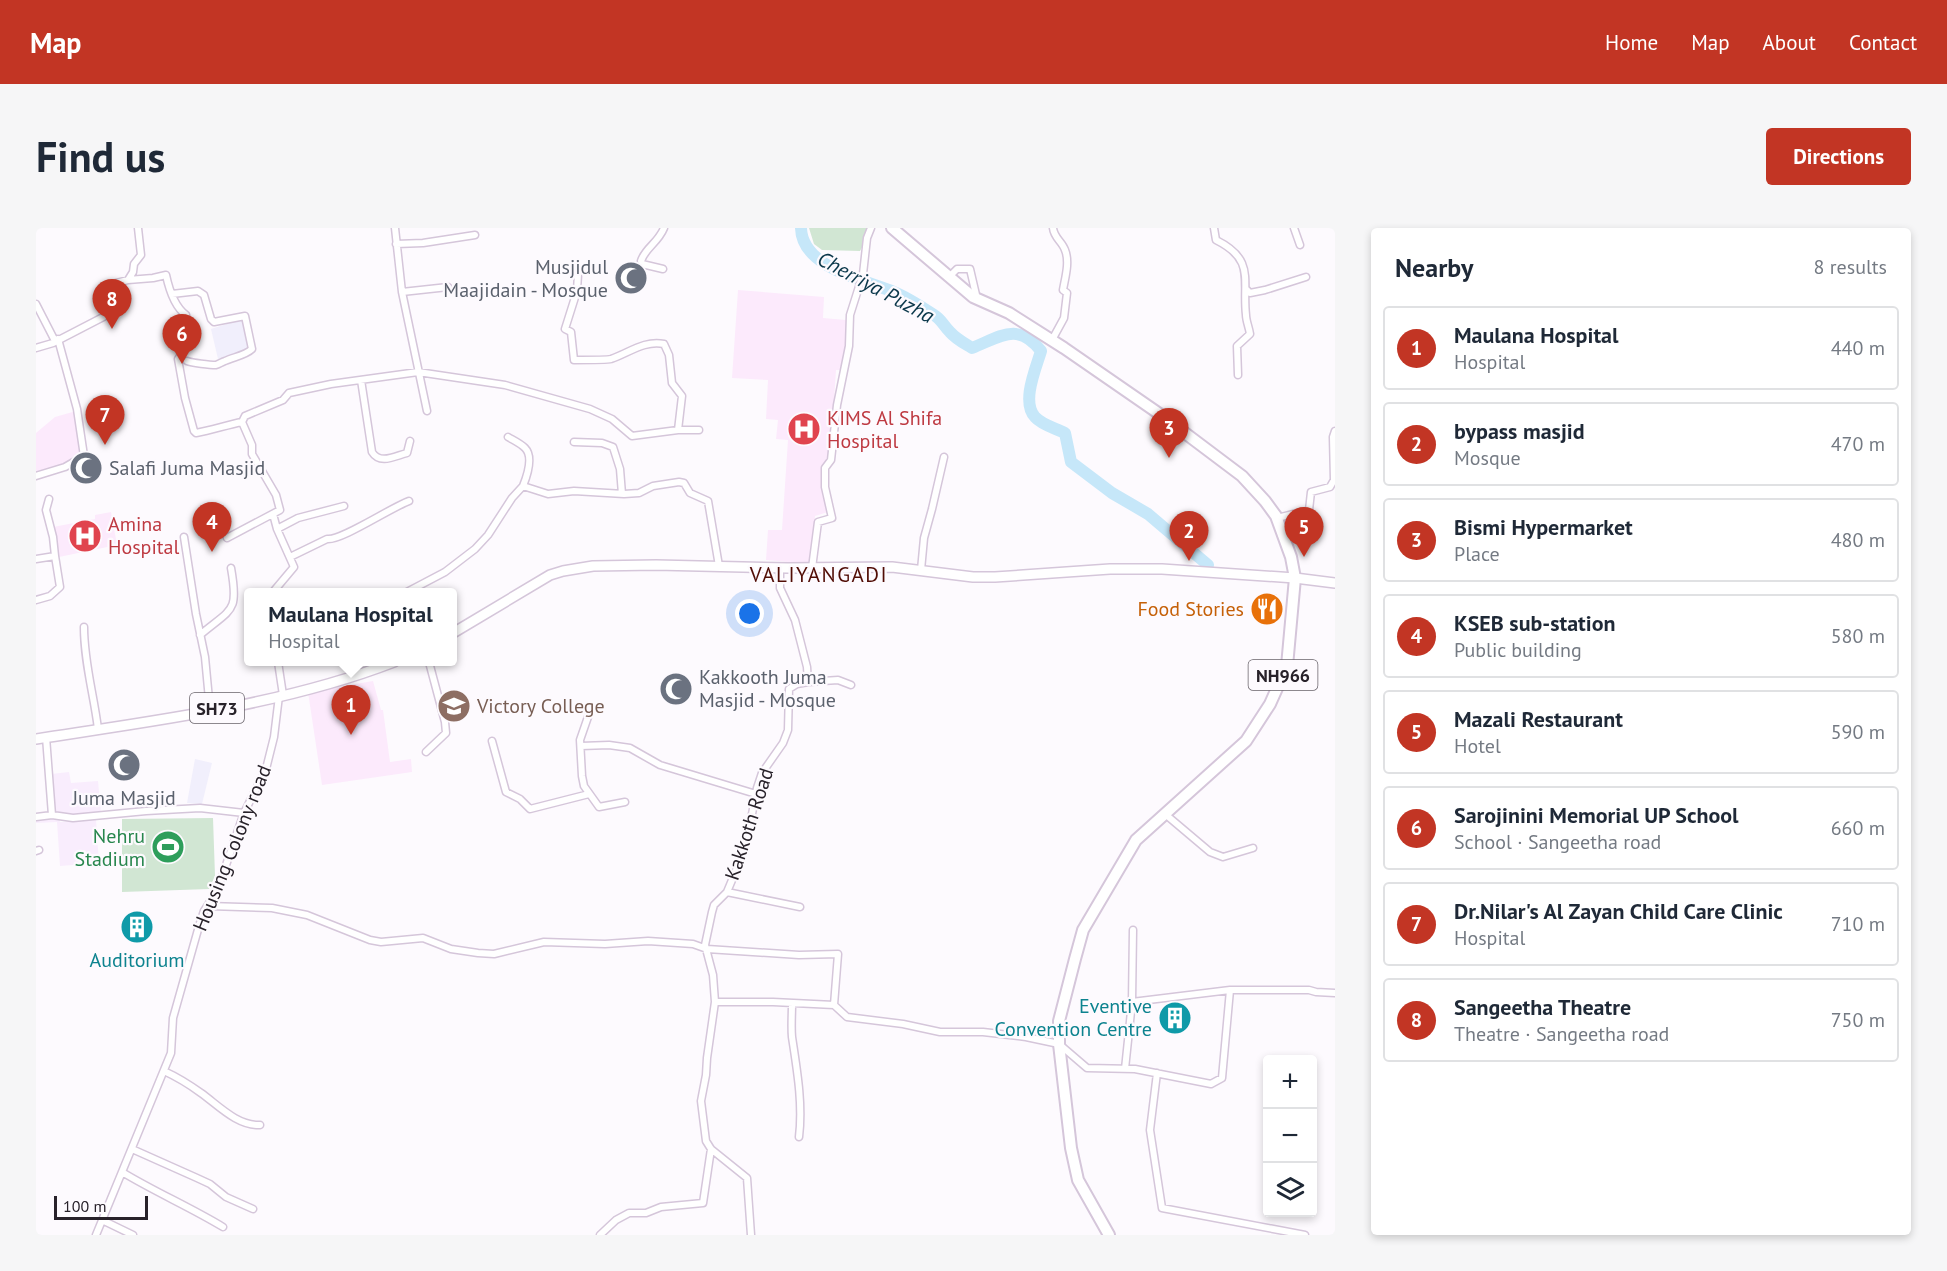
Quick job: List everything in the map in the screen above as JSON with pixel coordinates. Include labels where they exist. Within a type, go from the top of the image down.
[{"type":"highway","name":"NH966","points":[[892,228],[949,278],[977,299],[1009,313],[1052,340],[1224,462],[1253,488],[1277,518],[1291,557],[1295,578],[1287,666],[1270,704],[1246,741],[1136,840],[1083,930],[1059,1021],[1059,1044],[1071,1148],[1078,1180],[1109,1235]]},
{"type":"main road","points":[[457,631],[550,575],[594,566],[892,567],[973,577],[1110,569],[1162,569],[1335,583]]},
{"type":"main road","name":"SH73","points":[[41,738],[281,696],[382,666]]},
{"type":"street","points":[[128,280],[133,272],[134,264],[141,255],[140,228]]},
{"type":"street","points":[[395,228],[402,292],[427,411]]},
{"type":"street","points":[[663,269],[642,264],[641,261],[645,252],[659,239],[664,228]]},
{"type":"street","points":[[813,568],[818,522],[832,518],[825,487],[825,468],[831,460],[837,405],[849,346],[850,315],[863,274],[867,238],[871,228]]},
{"type":"street","points":[[1052,340],[1064,318],[1067,293],[1063,290],[1067,270],[1065,250],[1054,235],[1053,228]]},
{"type":"street","points":[[1214,228],[1216,240],[1236,253],[1242,261],[1247,290],[1246,314],[1250,334],[1237,346],[1238,375]]},
{"type":"street","points":[[1294,228],[1300,245]]},
{"type":"street","points":[[396,244],[423,243],[475,235]]},
{"type":"street","points":[[949,278],[957,269],[970,269],[977,299]]},
{"type":"street","points":[[578,274],[577,291],[565,329],[571,332],[573,360],[609,360],[648,344],[656,342],[664,345],[669,355],[672,383],[682,396],[678,430]]},
{"type":"street","points":[[36,348],[109,314],[106,288],[112,284],[128,280],[153,279],[166,275],[172,294],[181,311],[186,315],[188,324],[190,342],[178,359],[184,398],[194,431],[196,433],[243,422]]},
{"type":"street","points":[[1247,290],[1250,293],[1264,290],[1306,277]]},
{"type":"street","points":[[402,292],[448,287]]},
{"type":"street","points":[[172,294],[198,291],[204,295],[214,322],[245,316],[250,333],[252,349],[250,352],[216,365],[195,364],[187,361]]},
{"type":"street","points":[[36,304],[56,340],[77,409],[84,456],[65,467],[36,476]]},
{"type":"street","points":[[227,538],[280,510],[266,476],[252,454],[252,445],[243,422],[245,416],[283,400],[289,393],[332,384],[418,372],[505,385],[578,405],[612,419],[632,436],[678,430],[699,430]]},
{"type":"street","points":[[361,380],[372,452],[376,458],[407,453],[411,441]]},
{"type":"street","points":[[1277,518],[1309,510],[1311,492],[1330,487],[1334,480],[1333,437],[1335,431]]},
{"type":"street","points":[[415,588],[445,572],[475,549],[488,535],[512,498],[523,486],[528,472],[528,453],[508,437]]},
{"type":"street","points":[[574,442],[602,443],[613,447],[620,469],[622,494]]},
{"type":"street","points":[[921,570],[924,538],[944,457]]},
{"type":"street","points":[[523,486],[548,494],[574,491],[622,494],[639,493],[653,486],[684,483],[690,493],[708,501],[719,566]]},
{"type":"street","points":[[36,600],[50,596],[60,587],[53,537],[46,510],[49,499]]},
{"type":"street","points":[[290,557],[323,541],[346,535],[390,509],[409,501]]},
{"type":"street","points":[[277,529],[298,518],[344,506]]},
{"type":"street","points":[[273,514],[277,529],[294,567],[276,588]]},
{"type":"street","points":[[184,537],[205,657],[210,710]]},
{"type":"street","points":[[36,559],[55,556]]},
{"type":"street","points":[[200,635],[226,615],[233,606],[234,588],[231,568]]},
{"type":"street","points":[[780,568],[780,588],[795,620],[807,667],[808,682],[838,680],[851,686]]},
{"type":"street","points":[[84,627],[84,650],[98,729]]},
{"type":"street","name":"Housing Colony road","points":[[96,1235],[171,1053],[172,1018],[204,911],[209,906],[221,880],[244,813],[266,769],[281,696],[278,666]]},
{"type":"street","points":[[356,666],[358,674]]},
{"type":"street","points":[[426,752],[446,733],[430,666]]},
{"type":"street","name":"Kakkoth Road","points":[[711,1149],[706,1141],[701,1101],[715,1002],[713,975],[705,945],[714,905],[727,892],[747,840],[762,773],[783,743],[788,730],[789,689],[808,682]]},
{"type":"street","points":[[589,714],[580,740],[584,786],[599,807],[625,802]]},
{"type":"street","points":[[41,738],[52,815]]},
{"type":"street","points":[[492,741],[506,792],[530,809],[589,794]]},
{"type":"street","points":[[581,746],[609,745],[630,748],[660,765],[756,794]]},
{"type":"street","points":[[36,817],[52,815],[73,818],[200,808],[244,813]]},
{"type":"street","points":[[1166,814],[1210,852],[1223,857],[1253,848]]},
{"type":"street","points":[[727,892],[800,907]]},
{"type":"street","points":[[209,906],[272,908],[307,915],[370,940],[381,942],[423,938],[452,949],[486,954],[512,951],[544,942],[605,944],[648,941],[693,944],[706,949],[799,955],[838,954],[834,1005]]},
{"type":"street","points":[[1125,1069],[1132,1002],[1133,930]]},
{"type":"street","points":[[1132,1002],[1230,990],[1309,990],[1335,993]]},
{"type":"street","points":[[715,1002],[834,1005],[847,1017],[903,1024],[940,1032],[983,1032],[1026,1036],[1059,1044],[1088,1068],[1157,1073],[1211,1084],[1222,1078],[1230,990]]},
{"type":"street","points":[[792,1004],[792,1036],[797,1059],[799,1137]]},
{"type":"street","points":[[164,1071],[197,1090],[232,1117],[252,1125],[260,1125]]},
{"type":"street","points":[[1157,1073],[1150,1130],[1162,1208],[1305,1235]]},
{"type":"street","points":[[132,1149],[210,1184],[226,1197],[253,1209]]},
{"type":"street","points":[[600,1235],[616,1220],[629,1213],[646,1213],[661,1207],[703,1203],[711,1149]]},
{"type":"street","points":[[711,1149],[747,1178],[751,1235]]},
{"type":"street","points":[[122,1172],[151,1190],[223,1227]]},
{"type":"street","points":[[102,1220],[133,1235]]},
{"type":"shaded area","name":"KIMS Al Shifa Hospital","points":[[738,290],[824,297],[823,318],[846,320],[846,351],[843,352],[842,370],[836,370],[830,460],[825,461],[822,495],[828,512],[815,516],[811,564],[766,560],[768,530],[782,530],[788,440],[776,439],[778,420],[766,419],[768,380],[732,378]]},
{"type":"shaded area","points":[[245,318],[249,351],[218,359],[211,329]]},
{"type":"shaded area","points":[[76,411],[81,457],[64,466],[36,474],[36,433],[55,417]]},
{"type":"shaded area","name":"Amina Hospital","points":[[111,512],[117,545],[59,557],[53,527],[95,519],[95,515]]},
{"type":"shaded area","points":[[373,681],[381,710],[383,710],[390,762],[411,759],[412,772],[322,785],[308,692]]},
{"type":"shaded area","points":[[195,759],[212,763],[202,804],[187,803]]},
{"type":"shaded area","points":[[69,772],[71,783],[98,781],[101,813],[70,816],[69,813],[55,814],[51,774]]},
{"type":"shaded area","points":[[52,817],[52,819],[59,818],[60,822],[96,820],[99,863],[60,866],[57,822],[36,823],[36,818]]},
{"type":"green space","points":[[809,228],[868,228],[860,251],[822,250],[814,244]]},
{"type":"green space","name":"Nehru Stadium","points":[[213,818],[215,876],[209,889],[122,892],[122,819]]},
{"type":"waterway","name":"Cherriya Puzha","points":[[801,228],[804,242],[823,263],[909,299],[936,317],[955,337],[972,348],[1008,334],[1024,336],[1033,342],[1041,351],[1029,394],[1031,411],[1035,417],[1065,433],[1071,462],[1112,493],[1148,514],[1208,565]]},
{"type":"place","name":"Musjidul Maajidain - Mosque","points":[[631,278]]},
{"type":"place","name":"Sangeetha Theatre","points":[[112,329]]},
{"type":"place","name":"Sarojinini Memorial UP School","points":[[182,364]]},
{"type":"place","name":"KIMS Al Shifa Hospital","points":[[804,429]]},
{"type":"place","name":"Dr.Nilar's Al Zayan Child Care Clinic","points":[[105,445]]},
{"type":"place","name":"Bismi Hypermarket","points":[[1169,458]]},
{"type":"place","name":"Salafi Juma Masjid","points":[[86,468]]},
{"type":"place","name":"Amina Hospital","points":[[85,536]]},
{"type":"place","name":"KSEB sub-station","points":[[212,552]]},
{"type":"place","name":"Mazali Restaurant","points":[[1304,557]]},
{"type":"place","name":"bypass masjid","points":[[1189,561]]},
{"type":"place","name":"Food Stories","points":[[1267,609]]},
{"type":"place","name":"Kakkooth Juma Masjid - Mosque","points":[[676,689]]},
{"type":"place","name":"Victory College","points":[[454,706]]},
{"type":"place","name":"Maulana Hospital","points":[[351,735]]},
{"type":"place","name":"Juma Masjid","points":[[124,765]]},
{"type":"place","name":"Nehru Stadium","points":[[168,847]]},
{"type":"place","name":"Auditorium","points":[[137,927]]},
{"type":"place","name":"Eventive Convention Centre","points":[[1175,1018]]},
{"type":"district","name":"VALIYANGADI","points":[[819,574]]}]
